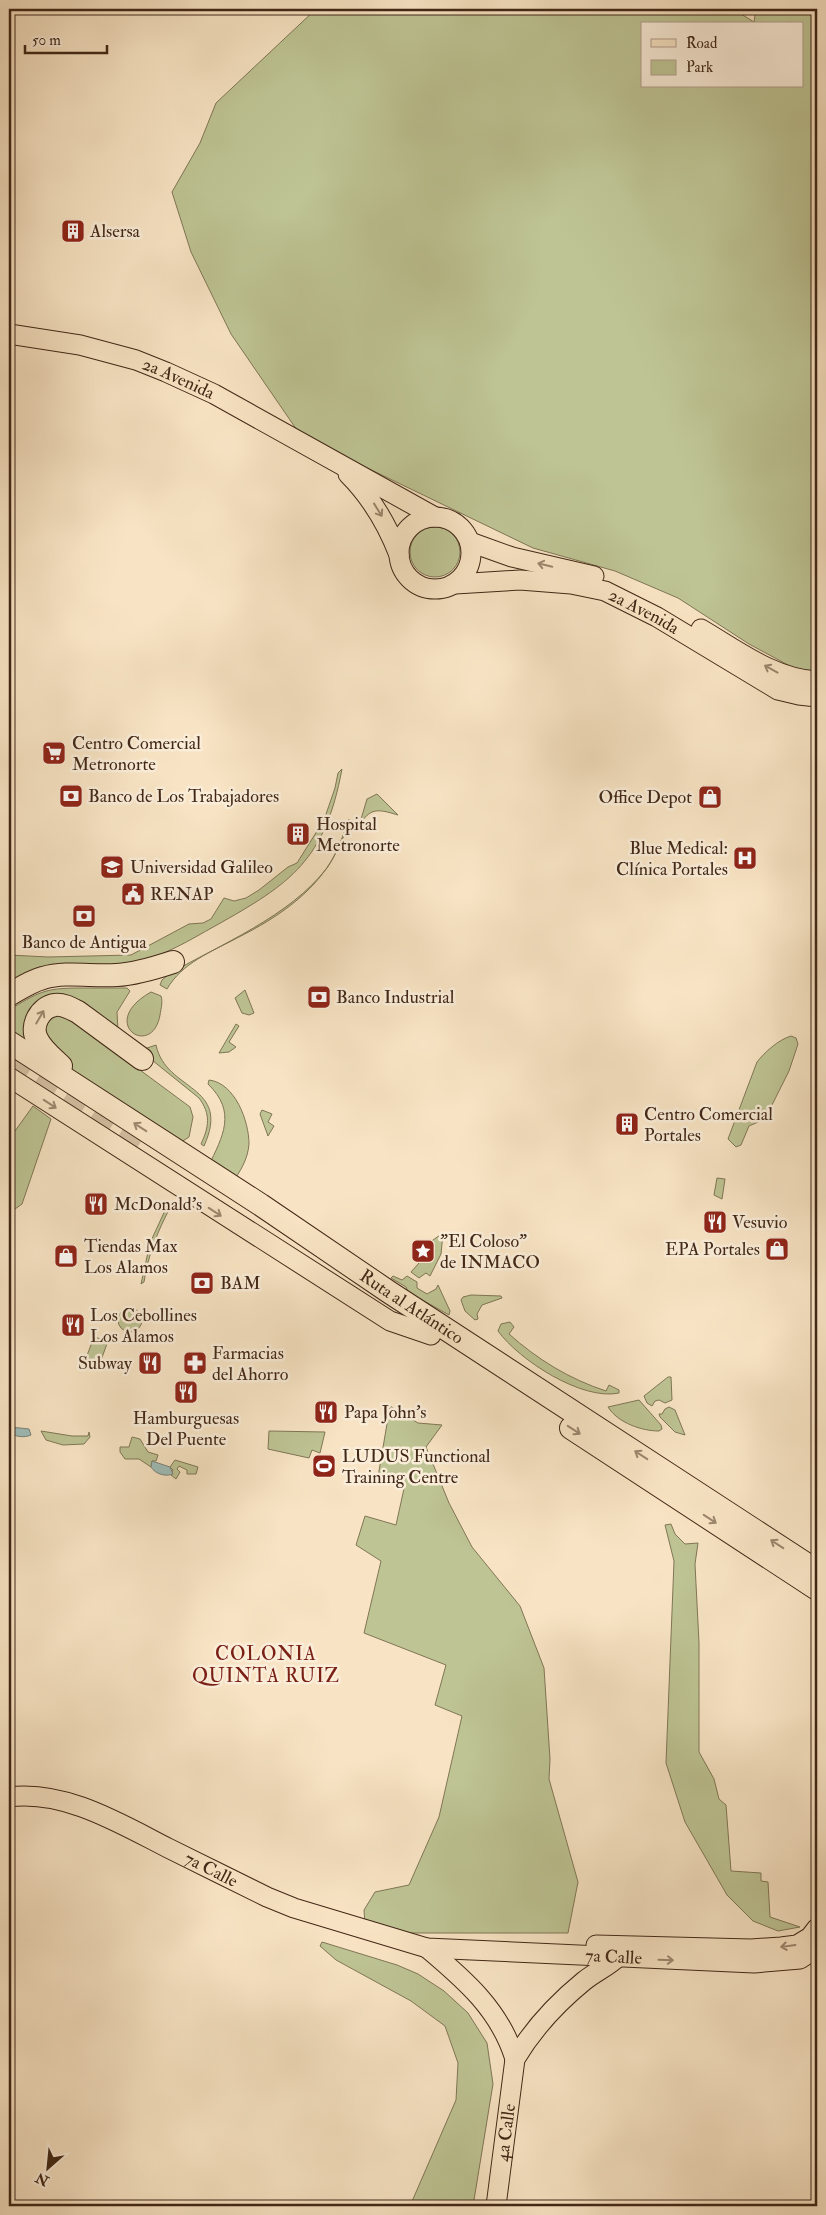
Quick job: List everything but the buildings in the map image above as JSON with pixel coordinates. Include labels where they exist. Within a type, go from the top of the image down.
[{"type":"highway","points":[[9,995],[43,978],[78,975],[117,975],[148,970],[174,962]]},
{"type":"highway","points":[[117,975],[150,986]]},
{"type":"highway","points":[[90,1095],[46,1051],[36,1038],[35,1028],[38,1017],[45,1009],[54,1005],[66,1006],[120,1036],[142,1059]]},
{"type":"highway","name":"Ruta al Atlántico","points":[[9,1042],[817,1571]]},
{"type":"highway","name":"Ruta al Atlántico","points":[[149,1149],[817,1589]]},
{"type":"main road","name":"2a Avenida","points":[[9,334],[80,345],[152,366],[214,394],[435,517]]},
{"type":"main road","name":"2a Avenida","points":[[335,460],[370,498],[382,516],[399,555]]},
{"type":"main road","points":[[424,518],[447,519],[458,524],[466,533],[470,542],[471,560],[468,570],[455,584],[441,589],[429,589],[418,585],[405,572],[399,555],[400,543],[409,528],[424,518]]},
{"type":"main road","name":"2a Avenida","points":[[470,542],[512,557],[596,577],[625,587],[773,670],[800,680],[817,681]]},
{"type":"main road","name":"2a Avenida","points":[[455,584],[494,580],[539,581],[589,586],[605,591],[657,617],[778,690],[817,697]]},
{"type":"main road","name":"Ruta al Atlántico","points":[[9,1078],[209,1208],[390,1321],[431,1335]]},
{"type":"main road","name":"7a Calle","points":[[9,1797],[19,1796],[48,1799],[80,1807],[110,1818],[267,1897],[294,1908],[420,1946],[753,1956],[815,1941]]},
{"type":"main road","name":"4a Calle","points":[[420,1946],[465,1980],[494,2013],[510,2041],[515,2059],[496,2206]]},
{"type":"main road","name":"4a Calle","points":[[515,2059],[528,2038],[569,1995],[585,1980],[623,1952]]},
{"type":"green space","points":[[316,9],[733,9],[754,22],[756,9],[817,9],[817,669],[801,672],[749,644],[678,598],[615,571],[533,548],[301,436],[231,334],[191,252],[172,192],[200,143],[216,103]]},
{"type":"green space","points":[[430,527],[440,527],[453,534],[460,547],[460,557],[453,570],[440,577],[430,577],[421,573],[414,566],[410,557],[410,547],[414,538],[421,531]]},
{"type":"green space","points":[[342,769],[335,800],[326,826],[315,847],[301,866],[285,881],[242,911],[157,956],[123,964],[59,964],[46,966],[31,970],[9,985],[9,955],[48,957],[131,955],[189,924],[203,923],[211,919],[224,898],[234,901],[246,898],[259,890],[288,867],[297,863],[324,820],[338,773]]},
{"type":"green space","points":[[377,794],[398,815],[375,811],[367,815],[359,826],[367,799]]},
{"type":"green space","points":[[349,819],[346,832],[337,849]]},
{"type":"green space","points":[[324,871],[310,888],[283,911],[253,930],[219,947],[253,928],[294,901]]},
{"type":"green space","points":[[203,956],[181,972],[167,989],[160,985],[162,980],[169,974]]},
{"type":"green space","points":[[127,988],[130,991],[117,1012],[118,1030],[65,1000],[30,1044],[9,1030],[9,1010],[19,1004],[49,990]]},
{"type":"green space","points":[[245,990],[254,1013],[249,1015],[242,1013],[235,998]]},
{"type":"green space","points":[[151,992],[161,996],[160,1015],[155,1028],[147,1035],[139,1036],[132,1032],[128,1025],[128,1015],[135,1004]]},
{"type":"green space","points":[[63,1013],[190,1107],[193,1117],[189,1137],[178,1144],[87,1087],[49,1046],[44,1021],[47,1017]]},
{"type":"green space","points":[[236,1024],[239,1026],[229,1042],[236,1047],[229,1052],[219,1053]]},
{"type":"green space","points":[[791,1036],[796,1038],[798,1044],[789,1071],[765,1119],[749,1126],[741,1145],[736,1147],[728,1139],[757,1062],[781,1040]]},
{"type":"green space","points":[[156,1045],[162,1060],[172,1072],[204,1099],[210,1111],[210,1126],[204,1146],[201,1144],[208,1121],[206,1110],[199,1098],[147,1056],[144,1049]]},
{"type":"green space","points":[[209,1080],[226,1088],[233,1096],[239,1104],[246,1125],[249,1144],[247,1155],[241,1170],[232,1183],[208,1167],[225,1124],[222,1104],[217,1094],[208,1084]]},
{"type":"green space","points":[[33,1106],[51,1119],[22,1204],[15,1209],[9,1204],[9,1127],[15,1131]]},
{"type":"green space","points":[[262,1110],[272,1114],[268,1122],[274,1126],[268,1136],[260,1114]]},
{"type":"green space","points":[[717,1178],[725,1179],[722,1199],[714,1195]]},
{"type":"green space","points":[[168,1204],[171,1206],[154,1243],[144,1282],[141,1284],[150,1243]]},
{"type":"green space","points":[[443,1233],[441,1254],[430,1276],[426,1273],[419,1278],[411,1272],[427,1254],[426,1245]]},
{"type":"green space","points":[[393,1276],[402,1280],[407,1276],[417,1282],[417,1288],[427,1294],[436,1289],[438,1285],[450,1311],[449,1315],[408,1292],[406,1287],[391,1278]]},
{"type":"green space","points":[[471,1295],[501,1296],[502,1298],[482,1305],[477,1314],[478,1319],[475,1320],[465,1311],[461,1300],[463,1297]]},
{"type":"green space","points":[[130,1308],[138,1312],[142,1320],[138,1328],[130,1332],[122,1328],[118,1320],[122,1312]]},
{"type":"green space","points":[[510,1322],[514,1327],[509,1334],[542,1360],[579,1381],[606,1391],[609,1385],[619,1390],[619,1393],[604,1394],[587,1391],[570,1385],[536,1365],[521,1354],[498,1331],[501,1324]]},
{"type":"green space","points":[[94,1337],[108,1341],[100,1363],[86,1358]]},
{"type":"green space","points":[[668,1377],[671,1377],[672,1400],[665,1403],[659,1400],[655,1401],[652,1406],[647,1403],[644,1396]]},
{"type":"green space","points":[[639,1400],[661,1425],[662,1429],[652,1431],[638,1428],[618,1418],[608,1407]]},
{"type":"green space","points":[[390,1406],[418,1423],[442,1425],[426,1447],[449,1503],[472,1547],[520,1606],[544,1668],[550,1759],[549,1779],[578,1882],[568,1933],[405,1933],[365,1924],[364,1910],[375,1892],[409,1885],[439,1817],[462,1716],[435,1705],[446,1665],[364,1633],[381,1561],[356,1545],[365,1516],[396,1525],[405,1484],[378,1477]]},
{"type":"green space","points":[[669,1407],[675,1410],[685,1435],[675,1432],[660,1417],[659,1414],[662,1414]]},
{"type":"green space","points":[[41,1431],[72,1436],[88,1436],[89,1432],[90,1437],[84,1444],[63,1445],[46,1440]]},
{"type":"green space","points":[[269,1431],[325,1432],[320,1453],[312,1450],[309,1458],[268,1449]]},
{"type":"green space","points":[[132,1437],[140,1439],[148,1452],[158,1455],[156,1461],[152,1461],[151,1467],[139,1459],[125,1459],[120,1452],[120,1447],[129,1447]]},
{"type":"green space","points":[[175,1460],[198,1467],[196,1474],[187,1474],[187,1470],[179,1466],[177,1469],[180,1472],[176,1479],[171,1475],[173,1470],[170,1467]]},
{"type":"green space","points":[[671,1524],[675,1534],[685,1544],[698,1543],[695,1564],[699,1643],[699,1752],[714,1779],[719,1799],[726,1805],[731,1871],[761,1873],[761,1881],[768,1882],[770,1917],[800,1927],[778,1931],[753,1921],[727,1895],[685,1822],[666,1763],[674,1561],[665,1525]]},
{"type":"green space","points":[[322,1942],[397,1965],[418,1974],[444,1991],[468,2013],[487,2043],[493,2084],[473,2206],[410,2206],[456,2100],[458,2063],[445,2026],[411,2001],[336,1960],[320,1946]]},
{"type":"water","points":[[10,1427],[29,1429],[31,1435],[23,1437],[14,1435],[9,1432]]},
{"type":"water","points":[[152,1461],[170,1467],[173,1474],[164,1475],[158,1473],[151,1467]]},
{"type":"tunnel","points":[[9,1062],[149,1149]]},
{"type":"place","name":"Alsersa","points":[[73,231]]},
{"type":"place","name":"Centro Comercial Metronorte","points":[[54,753]]},
{"type":"place","name":"Banco de Los Trabajadores","points":[[71,796]]},
{"type":"place","name":"Office Depot","points":[[710,797]]},
{"type":"place","name":"Hospital Metronorte","points":[[298,834]]},
{"type":"place","name":"Blue Medical: Clínica Portales","points":[[745,858]]},
{"type":"place","name":"Universidad Galileo","points":[[112,867]]},
{"type":"place","name":"RENAP","points":[[133,894]]},
{"type":"place","name":"Banco de Antigua","points":[[84,916]]},
{"type":"place","name":"Banco Industrial","points":[[319,997]]},
{"type":"place","name":"Centro Comercial Portales","points":[[627,1124]]},
{"type":"place","name":"McDonald's","points":[[96,1204]]},
{"type":"place","name":"Vesuvio","points":[[715,1222]]},
{"type":"place","name":"EPA Portales","points":[[777,1249]]},
{"type":"place","name":"\"El Coloso\" de INMACO","points":[[423,1251]]},
{"type":"place","name":"Tiendas Max Los Alamos","points":[[66,1256]]},
{"type":"place","name":"BAM","points":[[202,1283]]},
{"type":"place","name":"Los Cebollines Los Alamos","points":[[73,1325]]},
{"type":"place","name":"Subway","points":[[150,1363]]},
{"type":"place","name":"Farmacias del Ahorro","points":[[195,1363]]},
{"type":"place","name":"Hamburguesas Del Puente","points":[[186,1392]]},
{"type":"place","name":"Papa John's","points":[[326,1412]]},
{"type":"place","name":"LUDUS Functional Training Centre","points":[[324,1466]]},
{"type":"district","name":"COLONIA QUINTA RUIZ","points":[[266,1665]]}]
